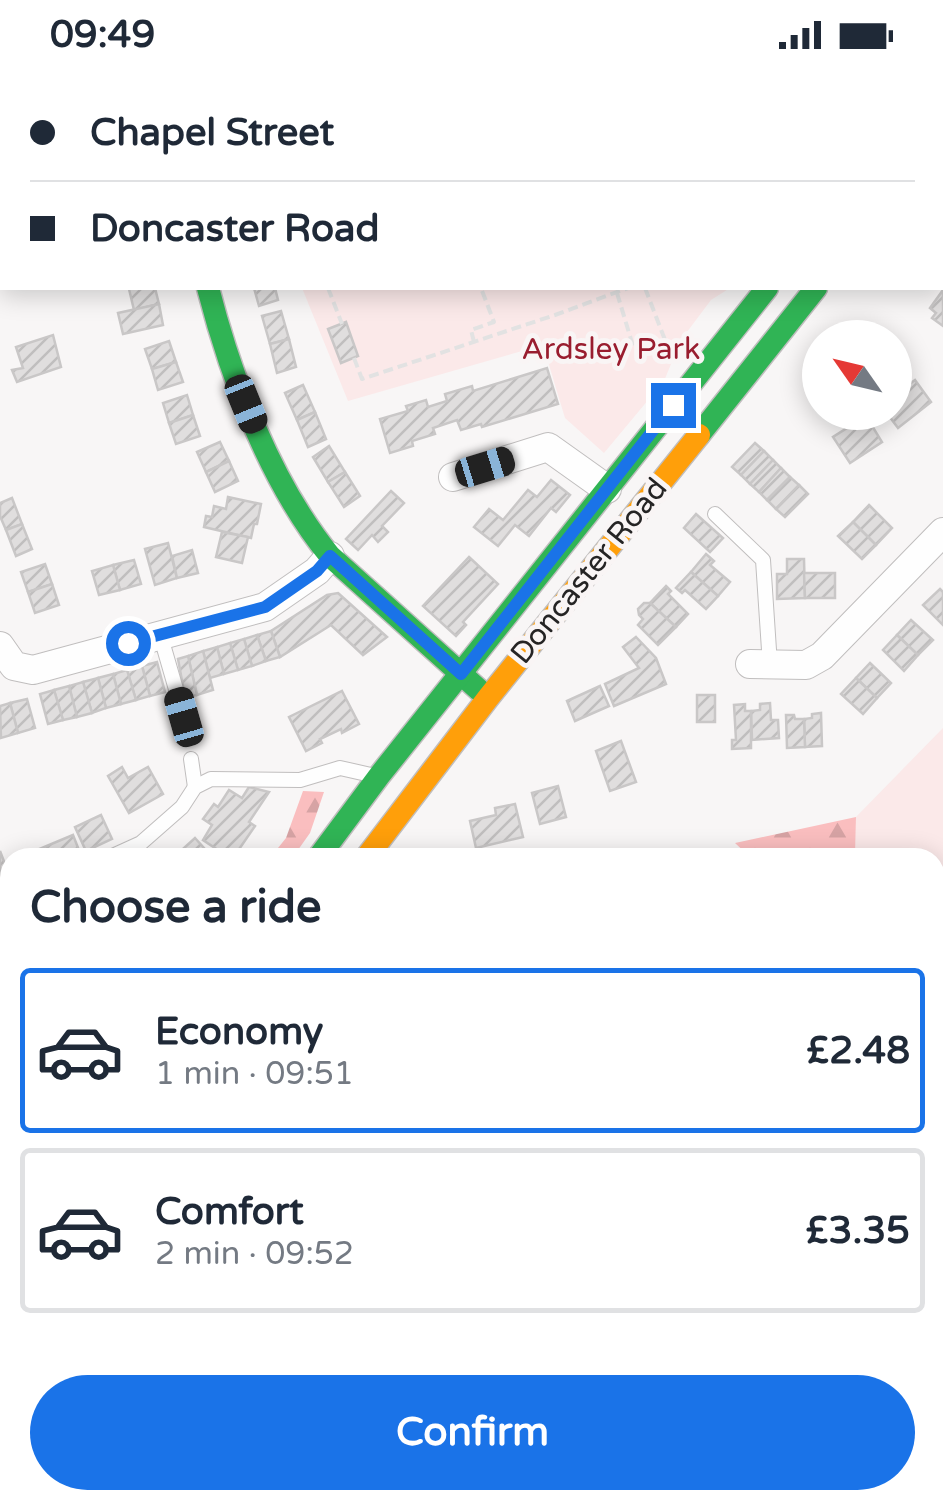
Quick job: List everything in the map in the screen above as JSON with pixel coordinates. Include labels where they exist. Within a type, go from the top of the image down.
[{"type":"main road","points":[[209,290],[231,368],[260,440],[314,538],[488,698]]},
{"type":"main road","name":"Doncaster Road","points":[[325,848],[765,290]]},
{"type":"main road","name":"Doncaster Road","points":[[374,848],[488,698],[814,290]]},
{"type":"street","points":[[453,477],[548,447],[607,489]]},
{"type":"street","points":[[760,664],[806,665],[822,656],[860,604],[943,532]]},
{"type":"street","points":[[12,663],[160,634],[265,607],[317,571],[330,556]]},
{"type":"lane","points":[[715,514],[764,560],[760,664]]},
{"type":"lane","points":[[160,634],[184,717]]},
{"type":"lane","points":[[191,760],[196,787]]},
{"type":"lane","points":[[129,848],[140,843],[182,807],[196,787],[210,779],[300,780],[340,768],[379,776]]},
{"type":"path","points":[[329,290],[342,324]]},
{"type":"path","points":[[474,342],[471,330],[494,322],[483,290]]},
{"type":"path","points":[[354,358],[362,379],[624,290]]},
{"type":"path","points":[[646,290],[672,356],[695,377]]},
{"type":"path","points":[[617,293],[633,346]]},
{"type":"green space","name":"Ardsley Park","points":[[303,290],[727,290],[711,300],[681,340],[664,381],[604,453],[565,418],[543,345],[348,401]]},
{"type":"green space","points":[[943,728],[943,848],[855,848],[856,817]]},
{"type":"green space","points":[[303,791],[324,792],[310,833],[299,848],[278,848],[286,838]]},
{"type":"green space","points":[[856,817],[855,848],[740,848],[735,843]]},
{"type":"building","points":[[129,290],[156,290],[159,304],[134,310]]},
{"type":"building","points":[[255,290],[276,290],[278,300],[259,306]]},
{"type":"building","points":[[943,290],[943,326],[932,318],[936,313],[930,308]]},
{"type":"building","points":[[159,304],[163,325],[123,334],[118,313]]},
{"type":"building","points":[[281,311],[289,339],[270,344],[262,316]]},
{"type":"building","points":[[346,322],[358,356],[341,363],[328,329]]},
{"type":"building","points":[[53,335],[61,367],[17,382],[12,370],[23,368],[16,347]]},
{"type":"building","points":[[289,339],[296,367],[277,373],[270,344]]},
{"type":"building","points":[[169,341],[176,362],[152,369],[145,349]]},
{"type":"building","points":[[176,362],[183,382],[158,390],[152,369]]},
{"type":"building","points":[[547,368],[558,404],[482,427],[481,424],[461,430],[457,420],[433,428],[435,434],[412,441],[413,446],[390,453],[380,419],[408,411],[406,406],[426,400],[428,407],[447,401],[445,394],[472,386],[473,391]]},
{"type":"building","points":[[915,380],[931,402],[912,417]]},
{"type":"building","points":[[303,385],[315,412],[297,420],[285,393]]},
{"type":"building","points":[[187,395],[193,415],[169,423],[163,403]]},
{"type":"building","points":[[315,412],[326,439],[308,447],[297,420]]},
{"type":"building","points":[[193,415],[200,436],[176,444],[169,423]]},
{"type":"building","points":[[844,430],[875,430],[882,442],[850,463],[833,437]]},
{"type":"building","points":[[220,442],[229,461],[206,472],[197,452]]},
{"type":"building","points":[[755,443],[764,451],[741,475],[732,467]]},
{"type":"building","points":[[329,446],[345,472],[328,482],[313,457]]},
{"type":"building","points":[[764,451],[773,460],[750,484],[741,475]]},
{"type":"building","points":[[773,460],[781,468],[759,492],[750,484]]},
{"type":"building","points":[[229,461],[238,481],[215,492],[206,472]]},
{"type":"building","points":[[781,468],[790,477],[767,500],[759,492]]},
{"type":"building","points":[[345,472],[360,496],[344,507],[328,482]]},
{"type":"building","points":[[790,477],[799,485],[776,509],[767,500]]},
{"type":"building","points":[[551,480],[570,495],[556,512],[551,508],[529,536],[515,525],[498,546],[474,527],[489,509],[503,520],[528,490],[537,497]]},
{"type":"building","points":[[799,485],[808,494],[785,517],[776,509]]},
{"type":"building","points":[[391,491],[404,503],[382,526],[388,532],[378,542],[372,535],[358,550],[346,539]]},
{"type":"building","points":[[228,497],[261,504],[251,538],[204,527],[214,506],[226,509]]},
{"type":"building","points":[[12,498],[22,524],[6,530],[0,503]]},
{"type":"building","points":[[869,505],[892,528],[876,545],[853,522]]},
{"type":"building","points":[[696,514],[723,538],[710,552],[684,528]]},
{"type":"building","points":[[853,522],[876,545],[862,559],[838,536]]},
{"type":"building","points":[[22,524],[32,549],[16,556],[6,530]]},
{"type":"building","points":[[222,532],[248,537],[242,563],[216,557]]},
{"type":"building","points":[[168,543],[177,578],[155,585],[145,549]]},
{"type":"building","points":[[192,550],[198,573],[177,578],[172,556]]},
{"type":"building","points":[[706,554],[714,561],[710,565],[730,582],[718,596],[691,572]]},
{"type":"building","points":[[469,557],[498,584],[463,622],[466,625],[456,636],[423,606]]},
{"type":"building","points":[[787,559],[804,559],[805,598],[777,599],[777,574],[787,574]]},
{"type":"building","points":[[134,560],[141,584],[120,590],[113,565]]},
{"type":"building","points":[[45,564],[52,584],[28,592],[21,572]]},
{"type":"building","points":[[113,565],[120,590],[99,595],[92,571]]},
{"type":"building","points":[[691,572],[718,596],[706,609],[685,590],[682,593],[676,588]]},
{"type":"building","points":[[804,573],[835,573],[835,598],[805,598]]},
{"type":"building","points":[[52,584],[59,605],[35,613],[28,592]]},
{"type":"building","points":[[666,586],[671,591],[668,594],[688,614],[676,627],[650,603]]},
{"type":"building","points":[[940,589],[943,592],[943,625],[923,605]]},
{"type":"building","points":[[338,593],[387,637],[363,655],[331,625],[280,657],[271,631],[327,595]]},
{"type":"building","points":[[650,603],[676,627],[658,645],[638,625],[643,619],[638,609]]},
{"type":"building","points":[[911,620],[933,640],[918,655],[897,635]]},
{"type":"building","points":[[271,631],[280,657],[266,661],[257,635]]},
{"type":"building","points":[[257,635],[266,661],[252,666],[244,639]]},
{"type":"building","points":[[897,635],[918,655],[904,671],[883,650]]},
{"type":"building","points":[[636,637],[656,658],[666,684],[614,706],[605,684],[639,668],[623,647]]},
{"type":"building","points":[[244,639],[252,666],[238,670],[230,643]]},
{"type":"building","points":[[230,643],[238,670],[224,674],[217,647]]},
{"type":"building","points":[[217,647],[224,674],[210,678],[203,651]]},
{"type":"building","points":[[203,651],[213,690],[197,695],[188,656]]},
{"type":"building","points":[[188,656],[197,695],[185,697],[178,659]]},
{"type":"building","points":[[157,662],[165,692],[150,696],[142,666]]},
{"type":"building","points":[[870,663],[891,683],[877,698],[856,678]]},
{"type":"building","points":[[142,666],[150,696],[136,700],[127,670]]},
{"type":"building","points":[[127,670],[136,700],[121,704],[113,674]]},
{"type":"building","points":[[113,674],[121,704],[106,708],[98,678]]},
{"type":"building","points":[[98,678],[106,708],[92,713],[83,682]]},
{"type":"building","points":[[856,678],[877,698],[863,714],[841,694]]},
{"type":"building","points":[[83,682],[92,713],[77,717],[69,686]]},
{"type":"building","points":[[69,686],[77,717],[63,720],[54,690]]},
{"type":"building","points":[[600,686],[609,706],[575,721],[567,701]]},
{"type":"building","points":[[54,690],[63,720],[48,724],[40,694]]},
{"type":"building","points":[[342,691],[359,724],[320,739],[322,743],[306,751],[289,717]]},
{"type":"building","points":[[697,695],[715,695],[715,722],[697,722]]},
{"type":"building","points":[[27,699],[35,728],[18,733],[10,703]]},
{"type":"building","points":[[10,703],[18,733],[1,738],[0,706]]},
{"type":"building","points":[[770,703],[771,720],[778,720],[779,738],[752,740],[751,711]]},
{"type":"building","points":[[745,704],[745,711],[751,711],[751,748],[732,749],[732,740],[736,740],[734,705]]},
{"type":"building","points":[[821,713],[822,746],[805,747],[804,719]]},
{"type":"building","points":[[786,715],[804,719],[805,747],[787,748]]},
{"type":"building","points":[[621,741],[636,782],[610,791],[596,751]]},
{"type":"building","points":[[122,767],[128,778],[148,767],[163,794],[129,813],[108,776]]},
{"type":"building","points":[[558,786],[566,817],[540,824],[532,793]]},
{"type":"building","points":[[249,787],[269,792],[249,822],[255,826],[240,848],[215,848],[203,840],[212,825],[203,819],[214,804],[218,807],[229,790],[242,798]]},
{"type":"building","points":[[515,804],[523,837],[476,848],[470,821],[496,815],[495,808]]},
{"type":"building","points":[[101,815],[112,839],[85,848],[75,827]]},
{"type":"building","points":[[73,835],[78,848],[42,848]]},
{"type":"building","points":[[195,838],[204,848],[184,848]]},
{"type":"traffic: fast","points":[[209,290],[228,358],[256,429],[309,528],[330,556],[479,690]]},
{"type":"traffic: fast","points":[[325,848],[765,290]]},
{"type":"traffic: fast","points":[[699,435],[814,290]]},
{"type":"traffic: slow","points":[[374,848],[699,435]]},
{"type":"route","points":[[128,643],[265,607],[317,571],[330,556],[461,674],[673,405]]}]
